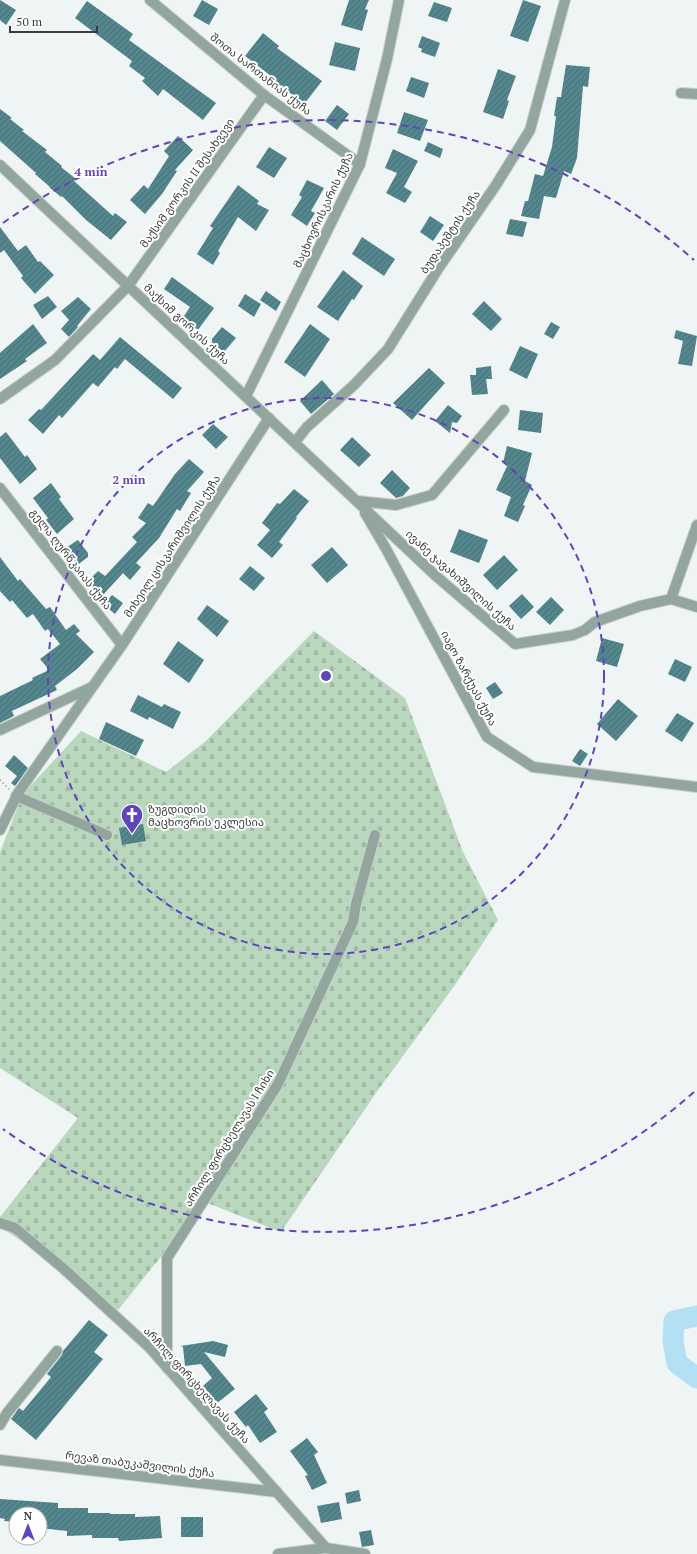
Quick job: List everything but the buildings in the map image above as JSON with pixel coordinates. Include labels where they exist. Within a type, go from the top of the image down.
[{"type":"street","name":"შოთა სართანიას ქუჩა","points":[[150,0],[264,95],[360,164]]},
{"type":"street","name":"მაცხოვრისკარის ქუჩა","points":[[246,396],[360,164],[399,0]]},
{"type":"street","name":"ბუდაპეშტის ქუჩა","points":[[295,442],[307,427],[354,385],[388,349],[438,269],[496,185],[530,130],[565,0]]},
{"type":"street","points":[[681,93],[697,94]]},
{"type":"street","name":"მაქსიმ გორკის II შესახვევი","points":[[0,399],[55,360],[128,286],[264,95]]},
{"type":"street","name":"მაქსიმ გორკის ქუჩა","points":[[0,165],[358,501]]},
{"type":"street","points":[[358,501],[396,505],[432,495],[504,410]]},
{"type":"street","name":"მიხეილ ცისკარიშვილის ქუჩა","points":[[0,830],[1,824],[16,796],[122,645],[269,418]]},
{"type":"street","name":"გელა ღურწკაიას ქუჩა","points":[[0,488],[122,645]]},
{"type":"street","name":"ივანე ჯავახიშვილის ქუჩა","points":[[358,501],[436,576],[515,644],[573,635],[586,630],[595,622],[640,606],[671,599],[697,607]]},
{"type":"street","name":"იაგო ზარქუას ქუჩა","points":[[358,501],[385,547],[487,738],[533,767],[697,787]]},
{"type":"street","points":[[671,599],[697,525]]},
{"type":"street","points":[[0,730],[94,686]]},
{"type":"street","points":[[16,796],[107,835]]},
{"type":"street","name":"არჩილ ფირცხელავას I ჩიხი","points":[[166,1368],[167,1258],[278,1084],[353,922],[356,904],[375,835]]},
{"type":"street","name":"არჩილ ფირცხელავას ქუჩა","points":[[0,1223],[14,1228],[64,1269],[148,1347],[326,1548]]},
{"type":"street","points":[[0,1425],[6,1413],[57,1351]]},
{"type":"street","name":"რევაზ თაბუკაშვილის ქუჩა","points":[[0,1460],[276,1492]]},
{"type":"street","points":[[278,1554],[326,1548],[365,1554]]},
{"type":"green space","points":[[314,631],[405,698],[463,852],[498,920],[455,985],[378,1090],[281,1232],[205,1202],[118,1310],[59,1266],[0,1227],[0,1217],[78,1118],[0,1068],[0,852],[23,794],[81,731],[166,772],[206,741]]},
{"type":"waterway","points":[[697,1316],[674,1321],[673,1341],[677,1363],[697,1378]]},
{"type":"place","name":"ზუგდიდის მაცხოვრის ეკლესია","points":[[132,834]]}]
